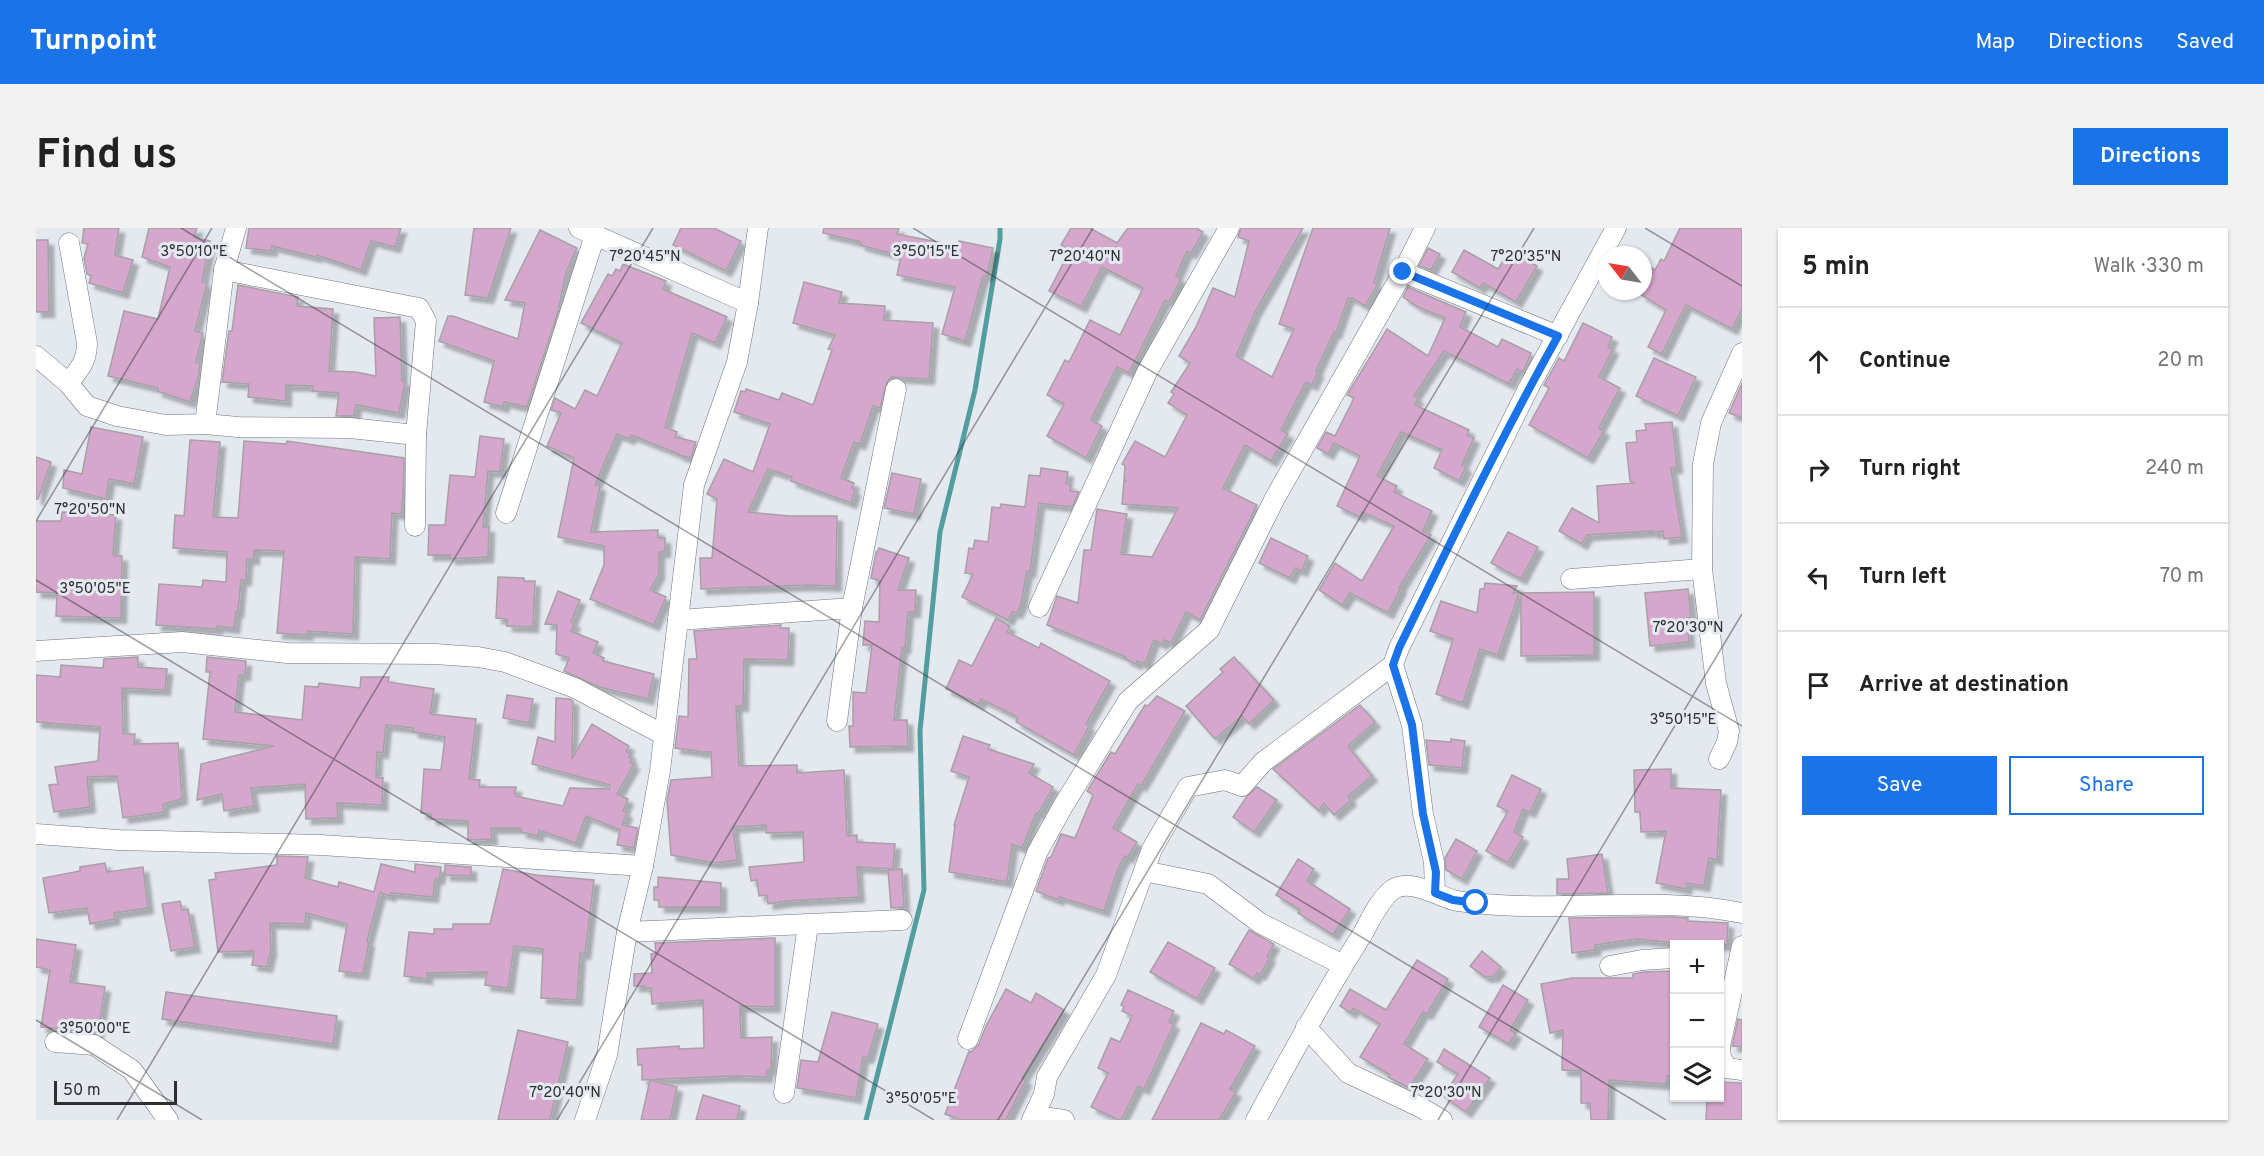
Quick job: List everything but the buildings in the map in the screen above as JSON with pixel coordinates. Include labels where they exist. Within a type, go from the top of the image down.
[{"type":"street","points":[[205,423],[224,270],[236,228]]},
{"type":"street","points":[[585,1120],[608,1056],[627,932],[643,866],[664,735],[694,485],[737,362],[758,228]]},
{"type":"street","points":[[1039,607],[1148,372],[1229,228]]},
{"type":"street","points":[[968,1038],[1037,853],[1128,700],[1209,630],[1275,498],[1403,272],[1425,228]]},
{"type":"street","points":[[1064,1120],[1033,1118],[1044,1094],[1047,1077],[1106,975],[1152,849],[1188,788],[1225,780],[1242,786],[1263,762],[1393,665],[1450,542],[1529,387],[1616,228]]},
{"type":"street","points":[[506,513],[587,232],[748,303]]},
{"type":"street","points":[[68,383],[84,365],[87,354],[69,243]]},
{"type":"street","points":[[224,270],[420,308],[426,321],[417,435],[415,526]]},
{"type":"street","points":[[1403,272],[1558,336]]},
{"type":"street","points":[[1719,759],[1727,742],[1729,731],[1716,683],[1702,569],[1705,453],[1711,423],[1742,353]]},
{"type":"street","points":[[36,356],[68,383],[87,406],[117,416],[166,425],[205,423],[238,427],[350,428],[417,435]]},
{"type":"street","points":[[837,721],[852,608],[896,389]]},
{"type":"street","points":[[1571,579],[1702,569]]},
{"type":"street","points":[[678,620],[852,608]]},
{"type":"street","points":[[36,651],[182,642],[287,653],[478,657],[505,662],[575,688],[664,735]]},
{"type":"street","points":[[1393,665],[1412,725],[1423,814],[1436,872],[1435,893]]},
{"type":"street","points":[[36,834],[118,840],[321,845],[643,866]]},
{"type":"street","points":[[1144,871],[1208,884],[1260,923],[1343,965]]},
{"type":"street","points":[[1256,1120],[1343,965],[1386,896],[1398,887],[1415,887],[1453,900],[1476,903],[1568,907],[1682,905],[1742,913]]},
{"type":"street","points":[[627,932],[902,920]]},
{"type":"street","points":[[784,1093],[807,925]]},
{"type":"street","points":[[1733,957],[1720,1047],[1721,1058],[1727,1068],[1742,1070]]},
{"type":"street","points":[[1610,966],[1642,960],[1670,958]]},
{"type":"street","points":[[1306,1028],[1348,1072],[1443,1120]]},
{"type":"street","points":[[56,1042],[94,1045],[132,1070],[168,1120]]},
{"type":"waterway","points":[[866,1120],[924,890],[920,731],[940,532],[975,390],[1000,228]]},
{"type":"route","points":[[1403,272],[1558,336],[1529,387],[1450,542],[1393,665],[1412,725],[1423,814],[1436,872],[1435,893],[1453,900],[1476,903]]}]
